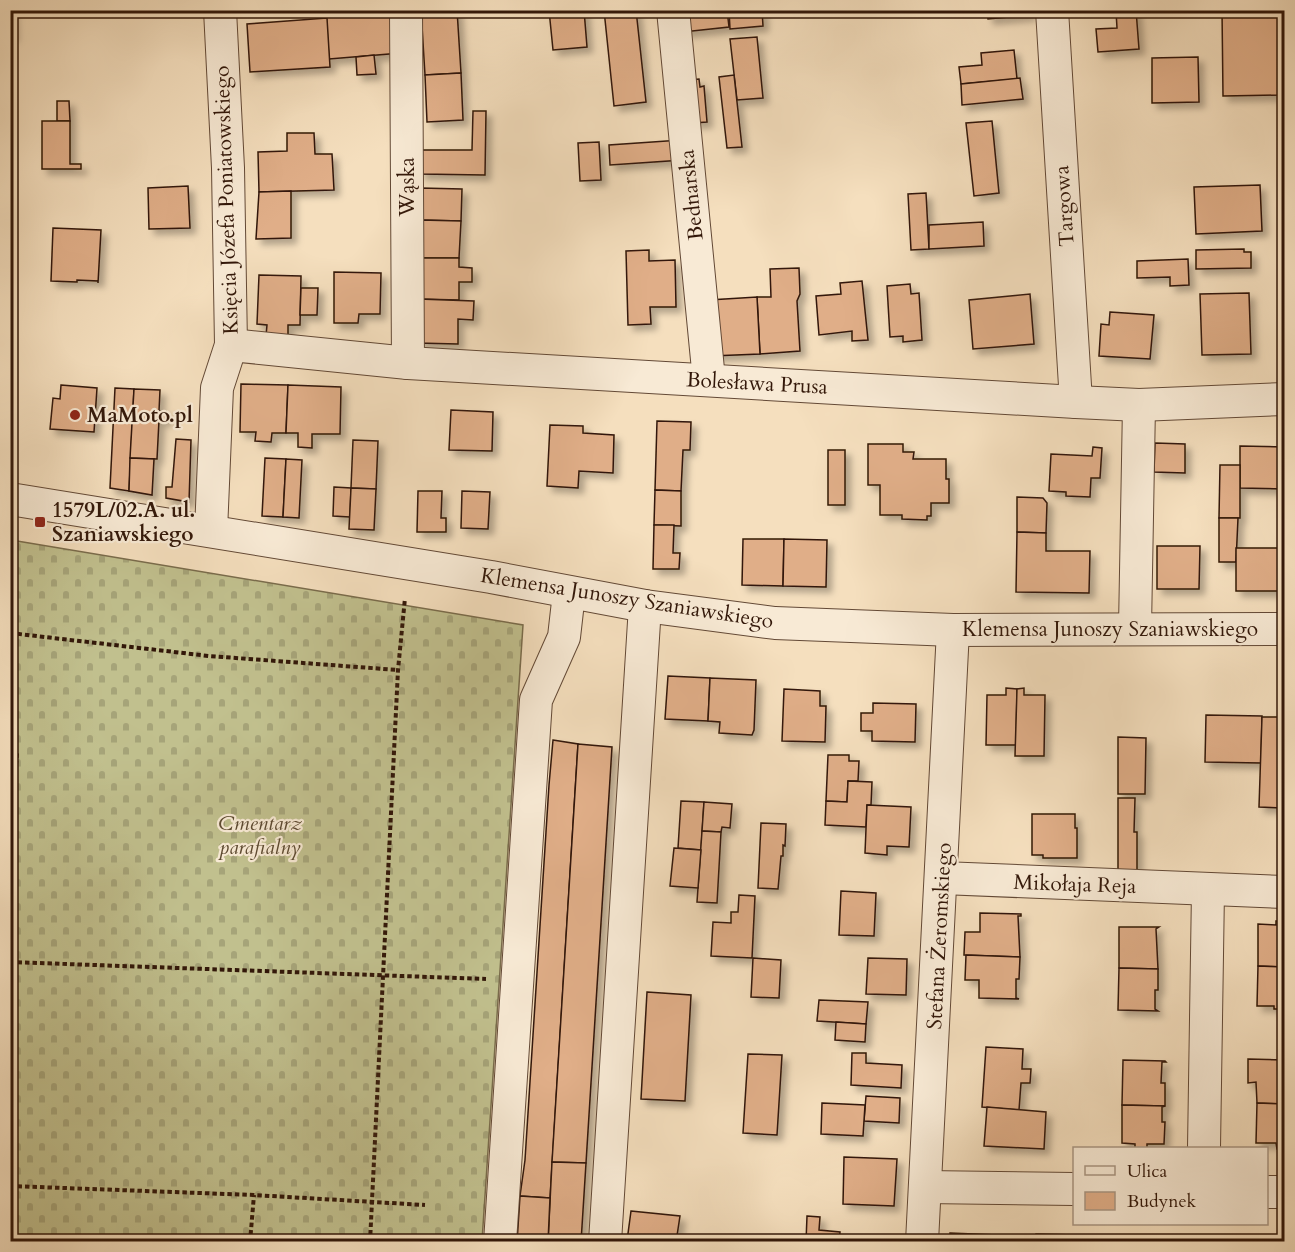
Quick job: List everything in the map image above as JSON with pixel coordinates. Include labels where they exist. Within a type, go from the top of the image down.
[{"type":"street","name":"Księcia Józefa Poniatowskiego","points":[[211,531],[217,388],[231,345],[228,168],[220,10]]},
{"type":"street","name":"Wąska","points":[[406,10],[408,363]]},
{"type":"street","name":"Bednarska","points":[[673,10],[709,380]]},
{"type":"street","name":"Targowa","points":[[1052,10],[1076,402]]},
{"type":"street","name":"Bolesława Prusa","points":[[231,345],[408,363],[1076,402],[1139,405],[1284,399]]},
{"type":"street","points":[[1135,628],[1139,405]]},
{"type":"street","name":"Klemensa Junoszy Szaniawskiego","points":[[10,499],[491,577],[645,606],[775,623],[953,630],[1284,629]]},
{"type":"street","points":[[500,1242],[536,700],[564,637],[569,593]]},
{"type":"street","points":[[604,1242],[645,606]]},
{"type":"street","name":"Stefana Żeromskiego","points":[[922,1242],[953,630]]},
{"type":"street","name":"Mikołaja Reja","points":[[942,878],[1284,892]]},
{"type":"street","points":[[1204,1147],[1208,890]]},
{"type":"street","points":[[925,1187],[1073,1189]]},
{"type":"street","points":[[1268,1192],[1284,1192]]},
{"type":"path","points":[[370,1242],[398,670],[405,598]]},
{"type":"path","points":[[10,633],[209,656],[398,670]]},
{"type":"path","points":[[10,740],[16,753],[10,831]]},
{"type":"path","points":[[10,962],[491,980]]},
{"type":"path","points":[[10,1186],[254,1195],[426,1205]]},
{"type":"path","points":[[250,1242],[254,1195]]},
{"type":"green space","name":"Cmentarz parafialny","points":[[11,540],[523,625],[482,1241],[11,1241]]},
{"type":"building","points":[[10,10],[12,10],[13,36],[10,36]]},
{"type":"building","points":[[399,10],[401,53],[329,59],[326,14]]},
{"type":"building","points":[[421,10],[457,10],[461,73],[425,75]]},
{"type":"building","points":[[549,10],[584,10],[587,47],[553,50]]},
{"type":"building","points":[[604,10],[636,10],[646,102],[614,106]]},
{"type":"building","points":[[681,10],[727,10],[729,27],[683,32]]},
{"type":"building","points":[[729,10],[762,10],[763,26],[730,29]]},
{"type":"building","points":[[987,10],[1030,10],[1030,15],[988,19]]},
{"type":"building","points":[[1136,10],[1139,49],[1098,52],[1096,29],[1117,28],[1116,11]]},
{"type":"building","points":[[1222,10],[1281,10],[1282,95],[1223,96]]},
{"type":"building","points":[[327,18],[330,67],[250,72],[247,24]]},
{"type":"building","points":[[757,37],[763,98],[737,100],[730,39]]},
{"type":"building","points":[[1014,50],[1017,79],[961,84],[959,67],[982,65],[981,53]]},
{"type":"building","points":[[374,55],[376,74],[357,75],[356,57]]},
{"type":"building","points":[[1198,57],[1199,102],[1152,103],[1152,58]]},
{"type":"building","points":[[461,73],[463,120],[427,122],[425,75]]},
{"type":"building","points":[[734,75],[742,147],[727,148],[719,77]]},
{"type":"building","points":[[1020,78],[1023,99],[962,105],[961,84]]},
{"type":"building","points":[[699,79],[700,87],[704,86],[707,122],[693,123],[689,80]]},
{"type":"building","points":[[57,101],[69,101],[70,121],[57,121]]},
{"type":"building","points":[[473,111],[486,111],[485,175],[420,174],[420,150],[472,150]]},
{"type":"building","points":[[42,121],[70,121],[70,164],[81,164],[81,169],[42,169]]},
{"type":"building","points":[[992,121],[999,193],[974,196],[966,123]]},
{"type":"building","points":[[287,133],[314,133],[315,154],[332,154],[334,190],[259,192],[258,152],[287,151]]},
{"type":"building","points":[[681,140],[683,160],[610,165],[609,145]]},
{"type":"building","points":[[599,142],[601,180],[580,181],[578,143]]},
{"type":"building","points":[[1260,185],[1262,231],[1196,234],[1194,187]]},
{"type":"building","points":[[188,186],[190,228],[149,229],[148,188]]},
{"type":"building","points":[[420,188],[462,189],[461,221],[420,220]]},
{"type":"building","points":[[291,191],[291,238],[256,239],[259,192]]},
{"type":"building","points":[[926,193],[929,249],[911,250],[908,194]]},
{"type":"building","points":[[420,220],[461,221],[459,258],[418,258]]},
{"type":"building","points":[[983,222],[984,246],[929,249],[929,225]]},
{"type":"building","points":[[53,228],[101,230],[98,283],[98,281],[77,280],[77,282],[51,281]]},
{"type":"building","points":[[1244,249],[1244,252],[1251,252],[1251,268],[1196,269],[1196,250]]},
{"type":"building","points":[[649,250],[649,261],[675,260],[676,307],[650,307],[651,324],[628,325],[626,251]]},
{"type":"building","points":[[418,258],[459,258],[459,267],[472,268],[472,282],[459,282],[459,300],[418,299]]},
{"type":"building","points":[[1188,259],[1189,285],[1170,286],[1170,277],[1137,278],[1137,261]]},
{"type":"building","points":[[799,268],[800,294],[797,301],[800,351],[760,354],[757,297],[771,297],[770,269]]},
{"type":"building","points":[[334,272],[381,273],[380,314],[359,314],[358,323],[334,323]]},
{"type":"building","points":[[259,275],[301,276],[300,325],[288,325],[288,336],[266,336],[267,325],[257,324]]},
{"type":"building","points":[[862,281],[868,340],[852,341],[852,331],[819,335],[816,296],[841,294],[840,283]]},
{"type":"building","points":[[910,284],[911,294],[919,293],[922,340],[903,342],[903,336],[890,337],[887,286]]},
{"type":"building","points":[[301,288],[318,288],[317,315],[300,315]]},
{"type":"building","points":[[1249,293],[1251,354],[1202,355],[1200,294]]},
{"type":"building","points":[[1030,294],[1034,344],[973,349],[969,300]]},
{"type":"building","points":[[757,297],[760,354],[711,356],[709,300]]},
{"type":"building","points":[[418,299],[474,301],[473,320],[458,319],[458,344],[417,343]]},
{"type":"building","points":[[1110,312],[1154,315],[1150,359],[1099,356],[1101,324],[1109,325]]},
{"type":"building","points":[[241,384],[288,385],[286,433],[272,433],[271,442],[255,441],[256,432],[240,432]]},
{"type":"building","points":[[61,385],[97,388],[94,432],[50,429],[53,398],[60,399]]},
{"type":"building","points":[[288,385],[341,387],[340,434],[312,434],[312,448],[298,447],[298,433],[286,433]]},
{"type":"building","points":[[115,388],[134,389],[129,491],[110,488]]},
{"type":"building","points":[[134,389],[160,390],[159,411],[166,411],[166,421],[159,420],[157,459],[130,458]]},
{"type":"building","points":[[451,410],[493,412],[492,451],[449,450]]},
{"type":"building","points":[[657,421],[691,422],[690,450],[683,450],[681,491],[655,490]]},
{"type":"building","points":[[550,425],[583,426],[583,433],[614,435],[613,473],[579,471],[578,488],[547,486]]},
{"type":"building","points":[[176,439],[191,440],[189,502],[166,498],[166,487],[172,487]]},
{"type":"building","points":[[353,440],[378,441],[376,489],[351,488]]},
{"type":"building","points":[[1155,443],[1185,444],[1185,473],[1154,472]]},
{"type":"building","points":[[868,444],[903,444],[903,452],[914,452],[913,459],[946,459],[949,503],[931,503],[931,516],[927,516],[927,520],[902,519],[902,515],[880,515],[880,485],[868,485]]},
{"type":"building","points":[[1240,446],[1284,447],[1281,449],[1280,467],[1284,467],[1284,489],[1240,488]]},
{"type":"building","points":[[1093,447],[1102,448],[1100,478],[1091,478],[1090,497],[1066,496],[1066,492],[1049,491],[1051,454],[1092,456]]},
{"type":"building","points":[[828,450],[845,450],[845,505],[828,505]]},
{"type":"building","points":[[130,458],[154,459],[152,495],[129,491]]},
{"type":"building","points":[[265,458],[286,459],[283,517],[262,516]]},
{"type":"building","points":[[286,459],[302,460],[299,518],[283,517]]},
{"type":"building","points":[[1220,465],[1240,465],[1240,518],[1219,518]]},
{"type":"building","points":[[334,487],[351,488],[350,517],[333,516]]},
{"type":"building","points":[[351,488],[376,489],[374,530],[349,529]]},
{"type":"building","points":[[655,490],[681,491],[681,526],[654,525]]},
{"type":"building","points":[[418,491],[442,491],[441,518],[446,518],[446,532],[417,532]]},
{"type":"building","points":[[462,491],[490,492],[488,529],[461,528]]},
{"type":"building","points":[[1017,497],[1043,498],[1047,503],[1046,533],[1017,532]]},
{"type":"building","points":[[1219,518],[1238,518],[1236,562],[1219,562]]},
{"type":"building","points":[[654,525],[674,525],[673,553],[680,553],[679,569],[653,569]]},
{"type":"building","points":[[1017,532],[1046,533],[1046,551],[1090,551],[1089,593],[1016,592]]},
{"type":"building","points":[[743,539],[784,539],[783,586],[742,585]]},
{"type":"building","points":[[784,539],[827,540],[826,587],[783,586]]},
{"type":"building","points":[[1157,546],[1200,546],[1199,589],[1157,589]]},
{"type":"building","points":[[1236,548],[1279,548],[1278,591],[1236,591]]},
{"type":"building","points":[[668,676],[710,678],[708,721],[665,719]]},
{"type":"building","points":[[710,678],[756,680],[752,735],[719,733],[720,722],[708,721]]},
{"type":"building","points":[[1006,688],[1017,689],[1016,745],[986,745],[987,695],[1006,695]]},
{"type":"building","points":[[1024,688],[1024,695],[1045,695],[1044,756],[1015,756],[1017,689]]},
{"type":"building","points":[[784,689],[820,691],[820,706],[826,706],[825,742],[782,741]]},
{"type":"building","points":[[873,703],[916,704],[915,742],[872,741],[872,731],[861,731],[861,713],[873,713]]},
{"type":"building","points":[[1206,715],[1262,716],[1261,763],[1205,762]]},
{"type":"building","points":[[1262,717],[1283,717],[1282,808],[1259,807]]},
{"type":"building","points":[[1118,737],[1146,738],[1145,794],[1118,794]]},
{"type":"building","points":[[553,740],[578,744],[550,1198],[520,1196],[525,1160]]},
{"type":"building","points":[[578,744],[612,747],[586,1163],[552,1162]]},
{"type":"building","points":[[828,755],[849,755],[849,761],[859,761],[858,781],[848,781],[847,802],[826,801]]},
{"type":"building","points":[[848,781],[872,782],[871,805],[867,805],[866,827],[825,825],[826,801],[847,802]]},
{"type":"building","points":[[1118,798],[1135,798],[1134,832],[1137,832],[1137,875],[1118,875]]},
{"type":"building","points":[[681,801],[704,802],[701,850],[678,848]]},
{"type":"building","points":[[704,802],[732,804],[730,828],[722,827],[721,832],[702,831]]},
{"type":"building","points":[[867,805],[911,807],[909,847],[887,846],[887,855],[865,853]]},
{"type":"building","points":[[1032,814],[1075,814],[1077,858],[1043,858],[1043,855],[1032,855]]},
{"type":"building","points":[[761,823],[786,824],[778,889],[758,888]]},
{"type":"building","points":[[702,831],[721,832],[717,903],[697,902]]},
{"type":"building","points":[[674,848],[701,850],[698,888],[670,886]]},
{"type":"building","points":[[841,891],[876,893],[874,936],[839,935]]},
{"type":"building","points":[[739,895],[755,896],[752,958],[711,956],[713,922],[731,923],[731,912],[738,912]]},
{"type":"building","points":[[980,913],[1021,914],[1018,916],[1020,957],[964,955],[965,932],[980,932]]},
{"type":"building","points":[[1276,921],[1284,921],[1284,967],[1258,966],[1258,924],[1276,925]]},
{"type":"building","points":[[1119,927],[1159,927],[1156,929],[1158,969],[1119,968]]},
{"type":"building","points":[[966,955],[1020,957],[1019,979],[1016,979],[1016,998],[1019,999],[979,998],[979,980],[965,980]]},
{"type":"building","points":[[753,958],[781,960],[779,998],[751,997]]},
{"type":"building","points":[[868,958],[907,959],[906,995],[866,994]]},
{"type":"building","points":[[1258,966],[1284,967],[1284,1009],[1274,1009],[1274,1006],[1257,1006]]},
{"type":"building","points":[[1119,968],[1158,969],[1155,1009],[1158,1011],[1118,1010]]},
{"type":"building","points":[[647,992],[691,995],[685,1101],[641,1099]]},
{"type":"building","points":[[819,1000],[868,1002],[866,1024],[817,1021]]},
{"type":"building","points":[[836,1022],[866,1024],[865,1042],[835,1040]]},
{"type":"building","points":[[986,1047],[1023,1049],[1022,1069],[1031,1069],[1030,1083],[1021,1083],[1019,1110],[982,1107]]},
{"type":"building","points":[[852,1053],[866,1053],[866,1063],[902,1065],[901,1088],[851,1085]]},
{"type":"building","points":[[748,1054],[782,1055],[777,1135],[743,1133]]},
{"type":"building","points":[[1248,1059],[1284,1060],[1284,1104],[1257,1103],[1256,1082],[1248,1083]]},
{"type":"building","points":[[1123,1060],[1166,1062],[1162,1062],[1161,1083],[1165,1083],[1165,1106],[1122,1105]]},
{"type":"building","points":[[866,1096],[900,1098],[899,1123],[864,1121]]},
{"type":"building","points":[[822,1103],[865,1105],[863,1136],[821,1134]]},
{"type":"building","points":[[1257,1103],[1284,1104],[1284,1149],[1277,1149],[1276,1143],[1256,1143]]},
{"type":"building","points":[[1122,1105],[1165,1106],[1162,1107],[1162,1122],[1165,1122],[1164,1144],[1135,1147],[1135,1144],[1122,1143]]},
{"type":"building","points":[[987,1107],[1046,1112],[1044,1149],[984,1146]]},
{"type":"building","points":[[844,1157],[897,1159],[894,1206],[843,1204]]},
{"type":"building","points":[[552,1162],[586,1163],[581,1242],[548,1242]]},
{"type":"building","points":[[520,1196],[550,1198],[548,1242],[517,1242]]},
{"type":"building","points":[[631,1211],[680,1216],[676,1242],[627,1241]]},
{"type":"building","points":[[807,1216],[820,1217],[819,1230],[840,1232],[839,1242],[806,1242]]},
{"type":"building","points":[[950,1233],[997,1235],[997,1242],[950,1242]]},
{"type":"building","points":[[1036,1234],[1076,1235],[1076,1242],[1035,1242]]},
{"type":"building","points":[[1124,1237],[1171,1238],[1171,1242],[1124,1242]]},
{"type":"building","points":[[1232,1238],[1274,1240],[1274,1242],[1232,1242]]},
{"type":"place","name":"MaMoto.pl","points":[[75,415]]},
{"type":"place","name":"1579L/02.A. ul. Szaniawskiego","points":[[40,522]]}]
